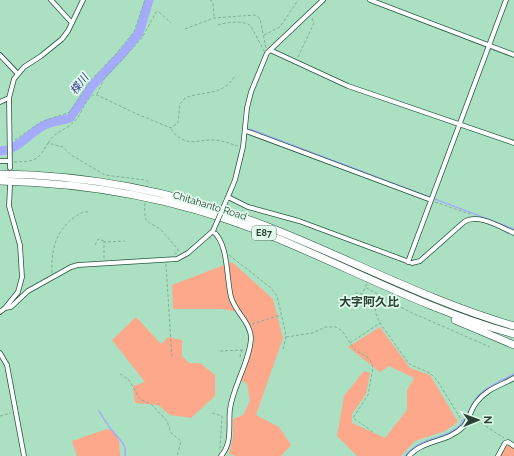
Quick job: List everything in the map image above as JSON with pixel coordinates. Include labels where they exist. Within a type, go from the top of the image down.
[{"type":"highway","name":"Chitahanto Road","points":[[0,174],[32,174],[119,185],[148,190],[227,212],[277,230],[409,289],[469,312],[514,326]]},
{"type":"highway","name":"Chitahanto Road","points":[[0,181],[30,182],[98,189],[162,201],[197,211],[273,237],[447,312],[514,334]]},
{"type":"highway","points":[[410,297],[416,303],[514,345]]},
{"type":"street","points":[[51,0],[72,23]]},
{"type":"street","points":[[10,168],[11,152],[9,98],[11,87],[17,74],[62,39],[72,23],[83,0]]},
{"type":"street","points":[[5,308],[11,307],[28,291],[65,270],[78,265],[165,261],[182,257],[213,231],[235,180],[246,131],[247,108],[251,92],[268,52],[323,0]]},
{"type":"street","points":[[370,0],[514,54]]},
{"type":"street","points":[[408,262],[506,0]]},
{"type":"street","points":[[268,52],[348,86],[460,123],[514,143]]},
{"type":"street","points":[[0,54],[17,74]]},
{"type":"street","points":[[0,102],[9,98]]},
{"type":"street","points":[[246,131],[430,200]]},
{"type":"street","points":[[0,161],[10,162]]},
{"type":"street","points":[[0,312],[18,292],[22,277],[20,245],[9,206],[10,186]]},
{"type":"street","points":[[227,199],[248,207],[299,221],[408,262],[418,262],[464,222],[474,219],[514,233]]},
{"type":"street","points":[[213,231],[221,242],[231,297],[247,325],[251,339],[231,402],[230,436],[228,446],[220,456]]},
{"type":"street","points":[[0,353],[7,365],[24,456]]},
{"type":"street","points":[[409,456],[420,446],[451,436],[465,424],[476,403],[488,391],[514,378]]},
{"type":"street","points":[[498,456],[506,442],[514,446]]},
{"type":"path","points":[[10,143],[41,122],[70,112],[90,80],[115,55],[134,32],[145,0]]},
{"type":"path","points":[[210,0],[213,2],[214,18]]},
{"type":"path","points":[[263,35],[281,26],[298,0]]},
{"type":"path","points":[[97,95],[104,79],[142,38],[156,12],[159,12],[171,23]]},
{"type":"path","points":[[298,57],[314,23],[309,14]]},
{"type":"path","points":[[185,29],[214,18],[255,15],[260,19],[268,52]]},
{"type":"path","points":[[218,25],[230,22],[250,25],[268,52]]},
{"type":"path","points":[[171,128],[178,123],[180,104],[185,98],[208,94],[225,87],[234,77]]},
{"type":"path","points":[[10,162],[36,159],[40,157],[54,135],[66,129],[74,122],[90,96],[97,95],[171,128],[178,137],[186,141],[218,140],[243,147]]},
{"type":"path","points":[[48,143],[62,147],[71,155],[105,175],[146,180],[149,184]]},
{"type":"path","points":[[430,200],[474,216],[474,219]]},
{"type":"path","points":[[145,202],[145,216],[148,223],[161,231],[178,250],[176,254],[165,261],[172,359]]},
{"type":"path","points":[[52,277],[52,259],[58,233],[79,214],[89,212]]},
{"type":"path","points":[[95,245],[98,240],[104,242],[125,241]]},
{"type":"path","points":[[104,242],[105,264]]},
{"type":"path","points":[[224,254],[229,255],[274,292],[282,315],[286,337],[283,349]]},
{"type":"path","points":[[362,294],[367,283]]},
{"type":"path","points":[[365,287],[410,312],[490,347]]},
{"type":"path","points":[[355,293],[362,294],[375,306],[376,314],[380,323],[408,363],[430,373],[437,380],[459,420],[465,424]]},
{"type":"path","points":[[247,325],[282,315]]},
{"type":"path","points":[[350,343],[380,323]]},
{"type":"path","points":[[286,337],[313,333],[325,327],[336,327],[340,329],[358,352],[372,362],[368,395],[354,418],[373,432]]},
{"type":"path","points":[[242,350],[244,350],[246,357]]},
{"type":"path","points":[[220,351],[242,350]]},
{"type":"path","points":[[240,357],[242,350]]},
{"type":"path","points":[[120,374],[129,380],[140,399],[151,404],[166,421],[171,433],[181,441],[177,456]]},
{"type":"path","points":[[0,416],[15,413]]},
{"type":"path","points":[[212,413],[222,416],[220,456]]},
{"type":"path","points":[[469,416],[500,436],[506,442]]},
{"type":"shaded area","points":[[232,262],[273,299],[283,338],[256,415],[279,427],[291,445],[281,456],[235,456],[229,454],[233,437],[233,419],[243,415],[250,401],[247,383],[241,381],[254,342],[252,329],[243,313],[222,309],[173,309],[172,285]]},
{"type":"shaded area","points":[[136,317],[161,344],[168,337],[182,340],[182,356],[189,363],[200,363],[215,375],[215,396],[191,418],[170,415],[158,405],[135,403],[133,386],[145,382],[112,340]]},
{"type":"shaded area","points":[[380,327],[410,368],[430,375],[458,422],[445,431],[415,441],[401,456],[357,456],[337,436],[344,396],[364,371],[370,373],[366,394],[352,414],[352,423],[385,438],[407,410],[407,390],[414,378],[389,366],[380,372],[348,347]]},
{"type":"shaded area","points":[[107,429],[114,431],[119,441],[120,456],[77,456],[72,441]]},
{"type":"shaded area","points":[[505,444],[508,444],[514,448],[514,456],[499,456]]},
{"type":"waterway","name":"楪川","points":[[0,151],[12,148],[46,124],[70,118],[92,86],[123,53],[139,33],[149,0]]},
{"type":"waterway","points":[[250,129],[514,229]]},
{"type":"waterway","points":[[405,456],[418,445],[445,435],[458,427],[464,420],[475,400],[482,392],[514,374]]},
{"type":"waterway","points":[[99,411],[124,445],[125,456]]},
{"type":"district","name":"大字阿久比","points":[[369,302]]}]
